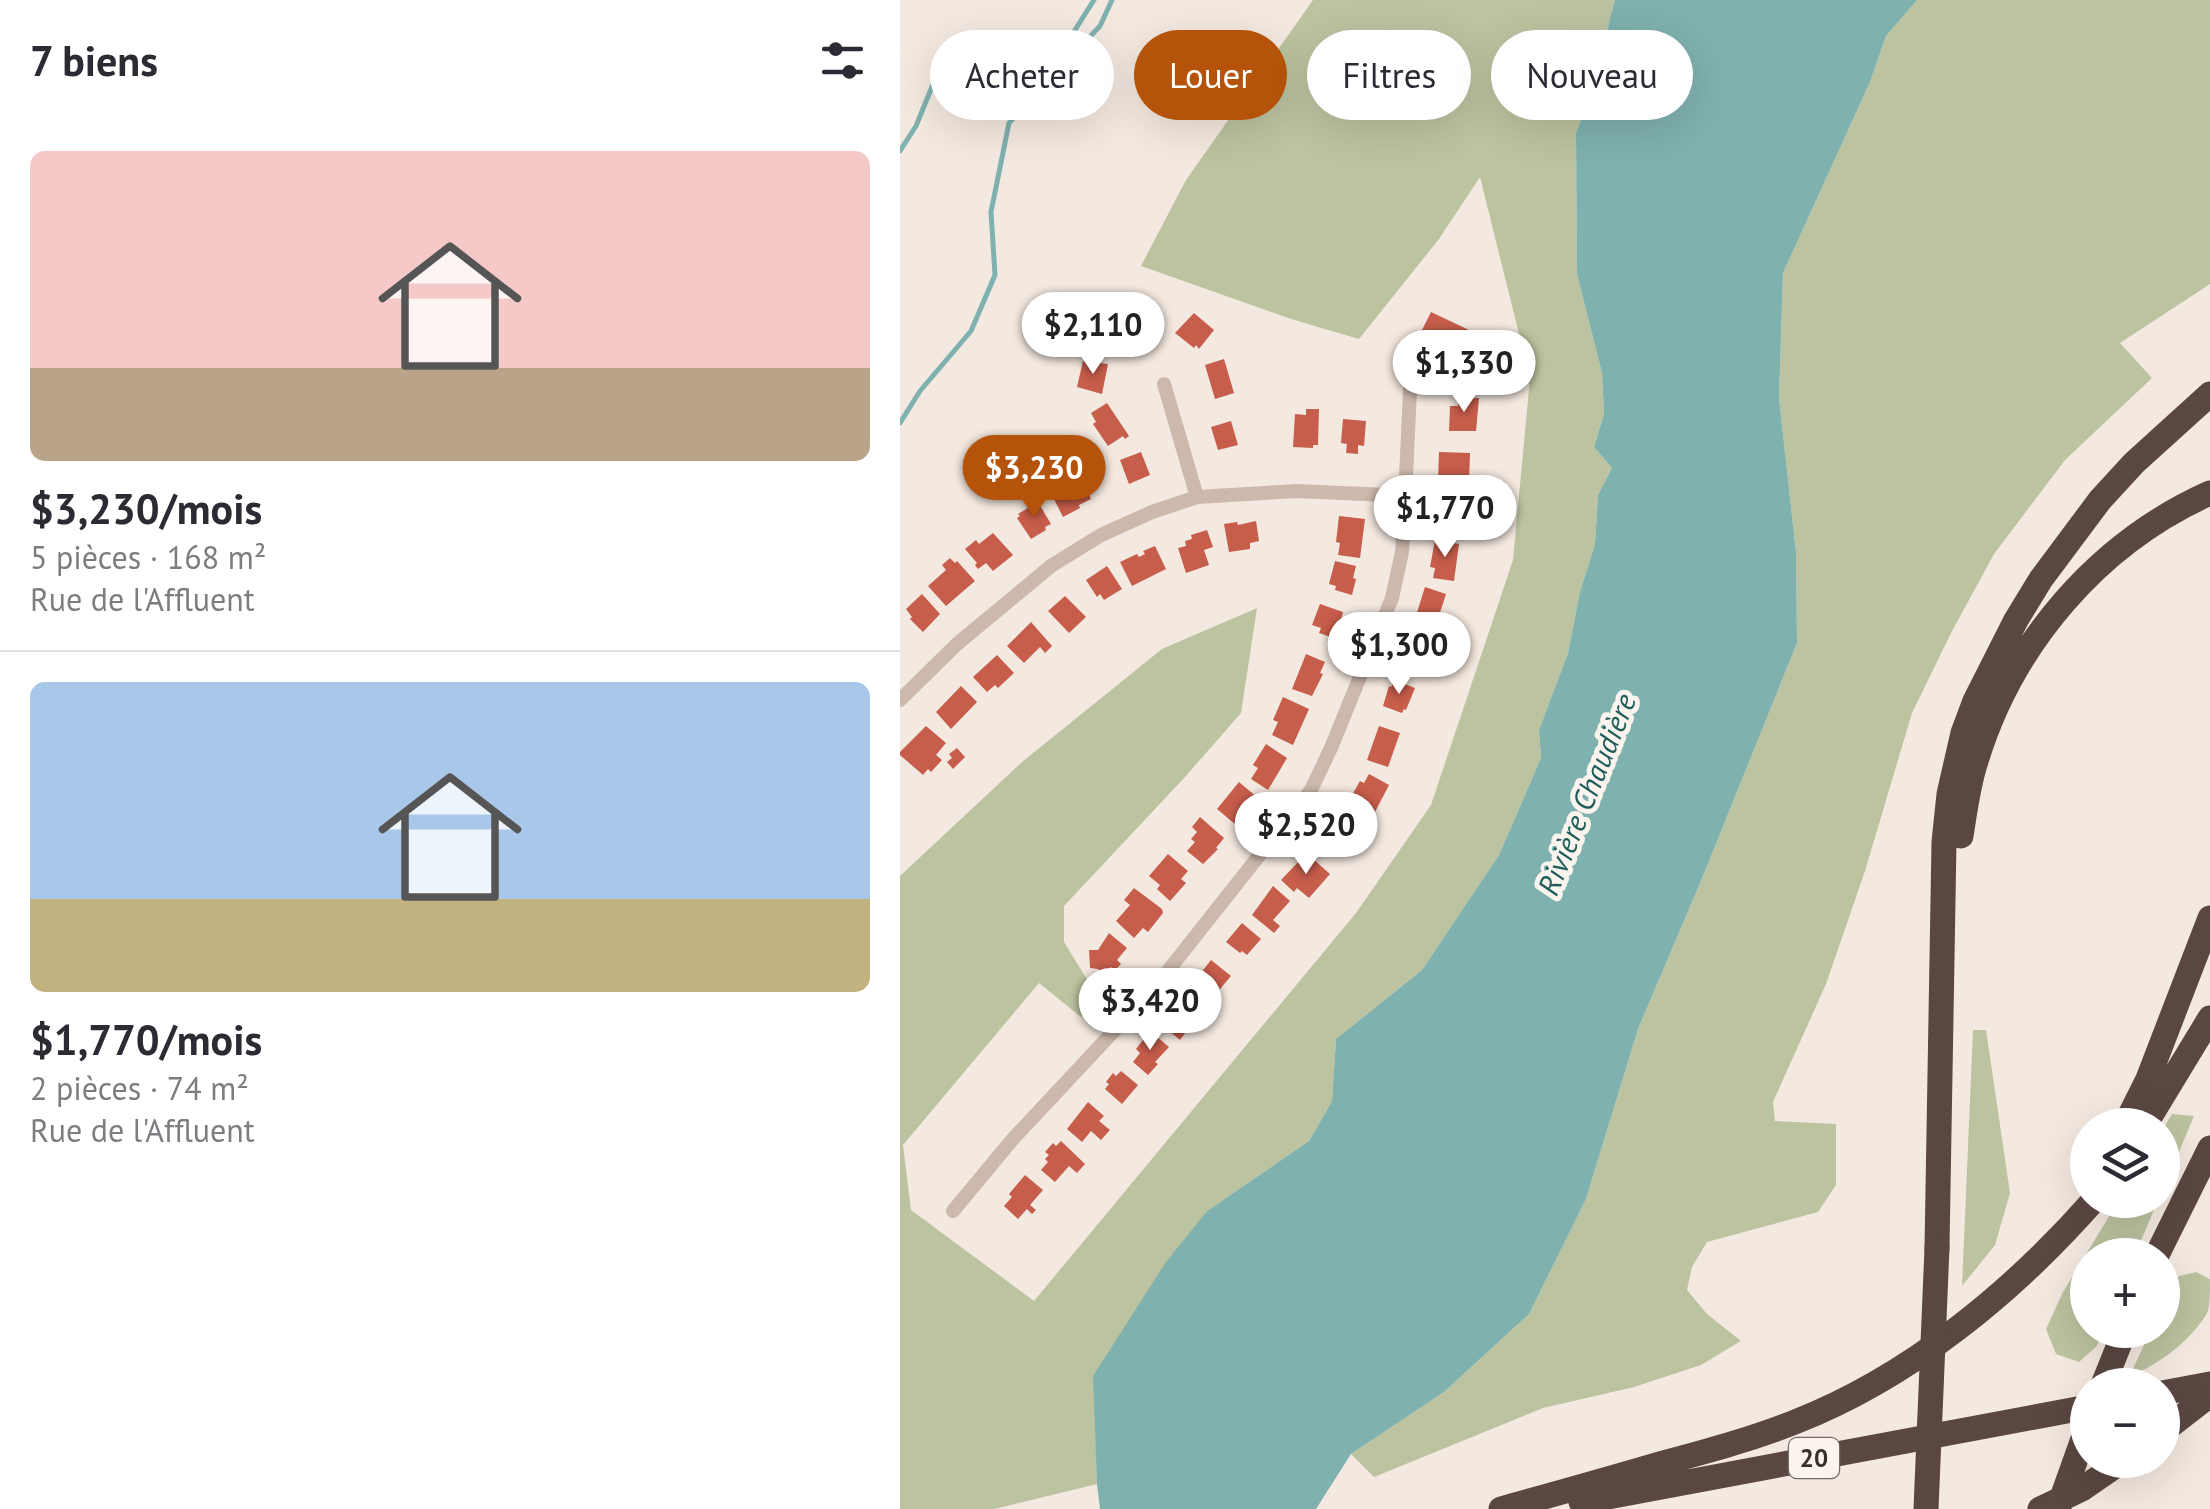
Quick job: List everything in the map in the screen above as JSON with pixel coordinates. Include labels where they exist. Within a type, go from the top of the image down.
[{"type":"highway","points":[[1926,1509],[1938,1248],[1944,842],[1963,733],[2016,620],[2071,536],[2134,462],[2210,394]]},
{"type":"highway","points":[[1939,1185],[1961,835],[1976,761],[1994,714],[2014,672],[2078,585],[2146,528],[2210,493]]},
{"type":"highway","points":[[2134,1108],[2210,918]]},
{"type":"highway","points":[[2155,1108],[2210,1018]]},
{"type":"highway","points":[[2165,1238],[2210,1148]]},
{"type":"highway","points":[[2008,1286],[2070,1210]]},
{"type":"highway","points":[[1501,1509],[1728,1445],[1796,1422],[1856,1394],[1963,1323],[2057,1242],[2078,1218]]},
{"type":"highway","points":[[2180,1390],[2210,1384]]},
{"type":"highway","points":[[2180,1418],[2210,1395]]},
{"type":"highway","name":"20","points":[[1542,1509],[2070,1410]]},
{"type":"highway","points":[[2058,1509],[2070,1476]]},
{"type":"highway","points":[[2040,1509],[2098,1478]]},
{"type":"street","points":[[1164,384],[1197,497]]},
{"type":"street","points":[[953,1211],[1012,1140],[1156,986],[1310,790],[1332,748],[1392,598],[1402,552],[1410,390]]},
{"type":"street","points":[[900,700],[957,644],[1051,566],[1101,535],[1152,512],[1197,497],[1296,491],[1405,498]]},
{"type":"green space","points":[[1313,0],[1615,0],[1608,30],[1491,30],[1491,120],[1581,120],[1576,133],[1577,273],[1602,373],[1604,414],[1594,447],[1612,468],[1598,495],[1595,544],[1580,592],[1568,653],[1539,730],[1541,758],[1499,855],[1422,970],[1336,1039],[1332,1101],[1309,1141],[1207,1211],[1094,1375],[1097,1484],[994,1509],[900,1509],[900,876],[1022,762],[1162,649],[1257,608],[1241,713],[1064,906],[1064,942],[1099,999],[1081,1017],[1039,983],[903,1145],[911,1210],[1034,1301],[1356,913],[1431,805],[1513,560],[1530,378],[1480,177],[1439,239],[1359,339],[1141,266],[1186,180],[1228,120],[1287,120],[1287,37]]},
{"type":"green space","points":[[1917,0],[2210,0],[2210,284],[2120,343],[2152,378],[2065,460],[1994,554],[1912,713],[1826,984],[1773,1102],[1775,1121],[1836,1124],[1836,1185],[1818,1212],[1707,1242],[1692,1267],[1687,1290],[1707,1314],[1741,1341],[1701,1365],[1634,1387],[1543,1408],[1374,1477],[1351,1454],[1444,1392],[1529,1314],[1586,1199],[1638,1029],[1797,643],[1796,552],[1779,398],[1783,273],[1870,82],[1886,36]]},
{"type":"green space","points":[[1973,1030],[1986,1030],[2010,1193],[1995,1245],[1962,1286]]},
{"type":"green space","points":[[2180,1115],[2194,1116],[2180,1149]]},
{"type":"green space","points":[[2108,1218],[2150,1218],[2142,1238],[2096,1238]]},
{"type":"green space","points":[[2196,1272],[2210,1279],[2208,1311],[2180,1344],[2180,1276]]},
{"type":"green space","points":[[2070,1280],[2070,1348],[2095,1348],[2079,1362],[2056,1354],[2046,1329]]},
{"type":"green space","points":[[2143,1348],[2175,1348],[2145,1368],[2133,1368]]},
{"type":"water","name":"Rivière Chaudière","points":[[1615,0],[1917,0],[1886,36],[1870,82],[1783,273],[1779,398],[1796,552],[1797,643],[1638,1029],[1586,1199],[1529,1314],[1444,1392],[1351,1454],[1316,1509],[1100,1509],[1093,1376],[1166,1262],[1207,1211],[1309,1141],[1332,1101],[1336,1039],[1422,970],[1499,855],[1541,758],[1539,730],[1568,653],[1580,592],[1595,544],[1598,495],[1612,468],[1594,447],[1604,414],[1602,373],[1577,274],[1576,133],[1581,120],[1693,120],[1693,30],[1608,30]]},
{"type":"building","points":[[1126,310],[1142,334],[1119,343],[1106,320]]},
{"type":"building","points":[[1431,312],[1469,330],[1458,352],[1420,334]]},
{"type":"building","points":[[1194,313],[1214,330],[1199,349],[1175,333]]},
{"type":"building","points":[[1224,359],[1234,393],[1215,399],[1205,365]]},
{"type":"building","points":[[1481,359],[1486,385],[1464,389],[1463,380],[1455,381],[1458,363]]},
{"type":"building","points":[[1083,361],[1108,364],[1102,394],[1077,387]]},
{"type":"building","points":[[1458,398],[1479,398],[1476,431],[1449,431],[1450,406],[1458,406]]},
{"type":"building","points":[[1107,403],[1129,436],[1108,446],[1093,424],[1096,422],[1091,413]]},
{"type":"building","points":[[1306,409],[1319,409],[1318,445],[1293,447],[1295,414],[1306,415]]},
{"type":"building","points":[[1343,419],[1366,421],[1364,446],[1358,445],[1358,454],[1346,453],[1347,444],[1341,443]]},
{"type":"building","points":[[1231,421],[1238,445],[1218,450],[1211,427]]},
{"type":"building","points":[[1141,452],[1150,475],[1129,484],[1120,460]]},
{"type":"building","points":[[1439,452],[1470,453],[1469,483],[1438,481]]},
{"type":"building","points":[[1074,471],[1091,499],[1063,517],[1052,495],[1062,490],[1059,485],[1067,481],[1064,476]]},
{"type":"building","points":[[1439,497],[1461,499],[1455,534],[1435,532]]},
{"type":"building","points":[[1038,502],[1051,524],[1031,539],[1017,518]]},
{"type":"building","points":[[1339,516],[1365,519],[1360,558],[1338,555]]},
{"type":"building","points":[[1256,521],[1259,541],[1250,543],[1250,549],[1229,552],[1224,524]]},
{"type":"building","points":[[1207,530],[1213,547],[1204,550],[1209,565],[1186,573],[1178,548],[1186,546],[1191,535]]},
{"type":"building","points":[[993,533],[1013,555],[993,571],[986,563],[978,569],[965,549]]},
{"type":"building","points":[[1435,540],[1459,544],[1454,581],[1433,578],[1435,568],[1430,567]]},
{"type":"building","points":[[1155,546],[1166,569],[1132,586],[1120,562],[1137,554],[1139,557]]},
{"type":"building","points":[[950,558],[975,581],[946,606],[928,586],[946,570],[942,565]]},
{"type":"building","points":[[1335,561],[1356,566],[1352,595],[1329,584]]},
{"type":"building","points":[[1107,566],[1122,589],[1104,600],[1100,594],[1097,597],[1086,580]]},
{"type":"building","points":[[1425,587],[1446,594],[1435,628],[1414,622]]},
{"type":"building","points":[[922,594],[940,614],[923,632],[906,609]]},
{"type":"building","points":[[1065,596],[1086,617],[1069,633],[1048,611]]},
{"type":"building","points":[[1320,604],[1343,612],[1336,639],[1319,633],[1321,628],[1312,625]]},
{"type":"building","points":[[1031,622],[1052,646],[1045,653],[1040,647],[1024,663],[1007,646]]},
{"type":"building","points":[[1413,637],[1434,645],[1425,671],[1404,663],[1407,656],[1402,654]]},
{"type":"building","points":[[1306,654],[1325,662],[1312,696],[1292,689]]},
{"type":"building","points":[[997,655],[1014,673],[998,688],[995,685],[987,692],[973,677]]},
{"type":"building","points":[[1394,680],[1415,688],[1402,713],[1383,706]]},
{"type":"building","points":[[961,686],[977,702],[951,729],[936,712]]},
{"type":"building","points":[[1283,697],[1309,709],[1293,745],[1272,735],[1278,722],[1273,720]]},
{"type":"building","points":[[926,726],[946,743],[936,755],[942,760],[923,775],[900,752]]},
{"type":"building","points":[[1379,726],[1400,733],[1388,767],[1367,760]]},
{"type":"building","points":[[1266,744],[1287,758],[1268,790],[1251,779],[1258,768],[1253,765]]},
{"type":"building","points":[[957,748],[965,757],[953,769],[947,762],[952,758],[949,754]]},
{"type":"building","points":[[1369,774],[1389,785],[1375,812],[1369,809],[1366,814],[1347,804],[1360,781],[1364,783]]},
{"type":"building","points":[[1239,782],[1258,798],[1236,825],[1217,809]]},
{"type":"building","points":[[1336,815],[1352,830],[1335,848],[1319,834]]},
{"type":"building","points":[[1200,817],[1224,838],[1203,864],[1187,851],[1195,842],[1191,839],[1197,832],[1192,827]]},
{"type":"building","points":[[1168,854],[1188,871],[1181,879],[1186,883],[1170,901],[1149,876]]},
{"type":"building","points":[[1303,857],[1309,862],[1312,858],[1330,874],[1309,898],[1297,888],[1294,892],[1281,880]]},
{"type":"building","points":[[1273,886],[1290,901],[1273,920],[1280,926],[1274,933],[1252,915]]},
{"type":"building","points":[[1134,888],[1163,913],[1148,932],[1143,928],[1134,938],[1116,921],[1130,905],[1124,900]]},
{"type":"building","points":[[1242,923],[1261,939],[1247,955],[1226,942]]},
{"type":"building","points":[[1109,933],[1127,948],[1117,960],[1121,964],[1105,974],[1090,968],[1089,950],[1098,950]]},
{"type":"building","points":[[1211,960],[1231,976],[1210,1001],[1196,989]]},
{"type":"building","points":[[1184,998],[1201,1012],[1180,1040],[1164,1027],[1172,1013],[1168,1009]]},
{"type":"building","points":[[1150,1031],[1169,1047],[1148,1075],[1133,1062],[1140,1053],[1136,1049]]},
{"type":"building","points":[[1121,1071],[1138,1085],[1122,1104],[1105,1089],[1113,1073],[1116,1076]]},
{"type":"building","points":[[1088,1102],[1104,1116],[1099,1121],[1110,1130],[1101,1140],[1091,1131],[1082,1142],[1067,1129]]},
{"type":"building","points":[[1061,1141],[1085,1164],[1077,1173],[1069,1166],[1055,1182],[1041,1170],[1048,1162],[1045,1152]]},
{"type":"building","points":[[1025,1175],[1043,1190],[1030,1205],[1036,1210],[1032,1214],[1027,1209],[1018,1219],[1004,1206]]},
{"type":"waterway","points":[[900,151],[916,126],[938,72],[1011,46],[1068,41],[1094,0]]},
{"type":"waterway","points":[[900,423],[920,391],[971,331],[995,275],[991,212],[1009,123],[1100,26],[1112,0]]}]
